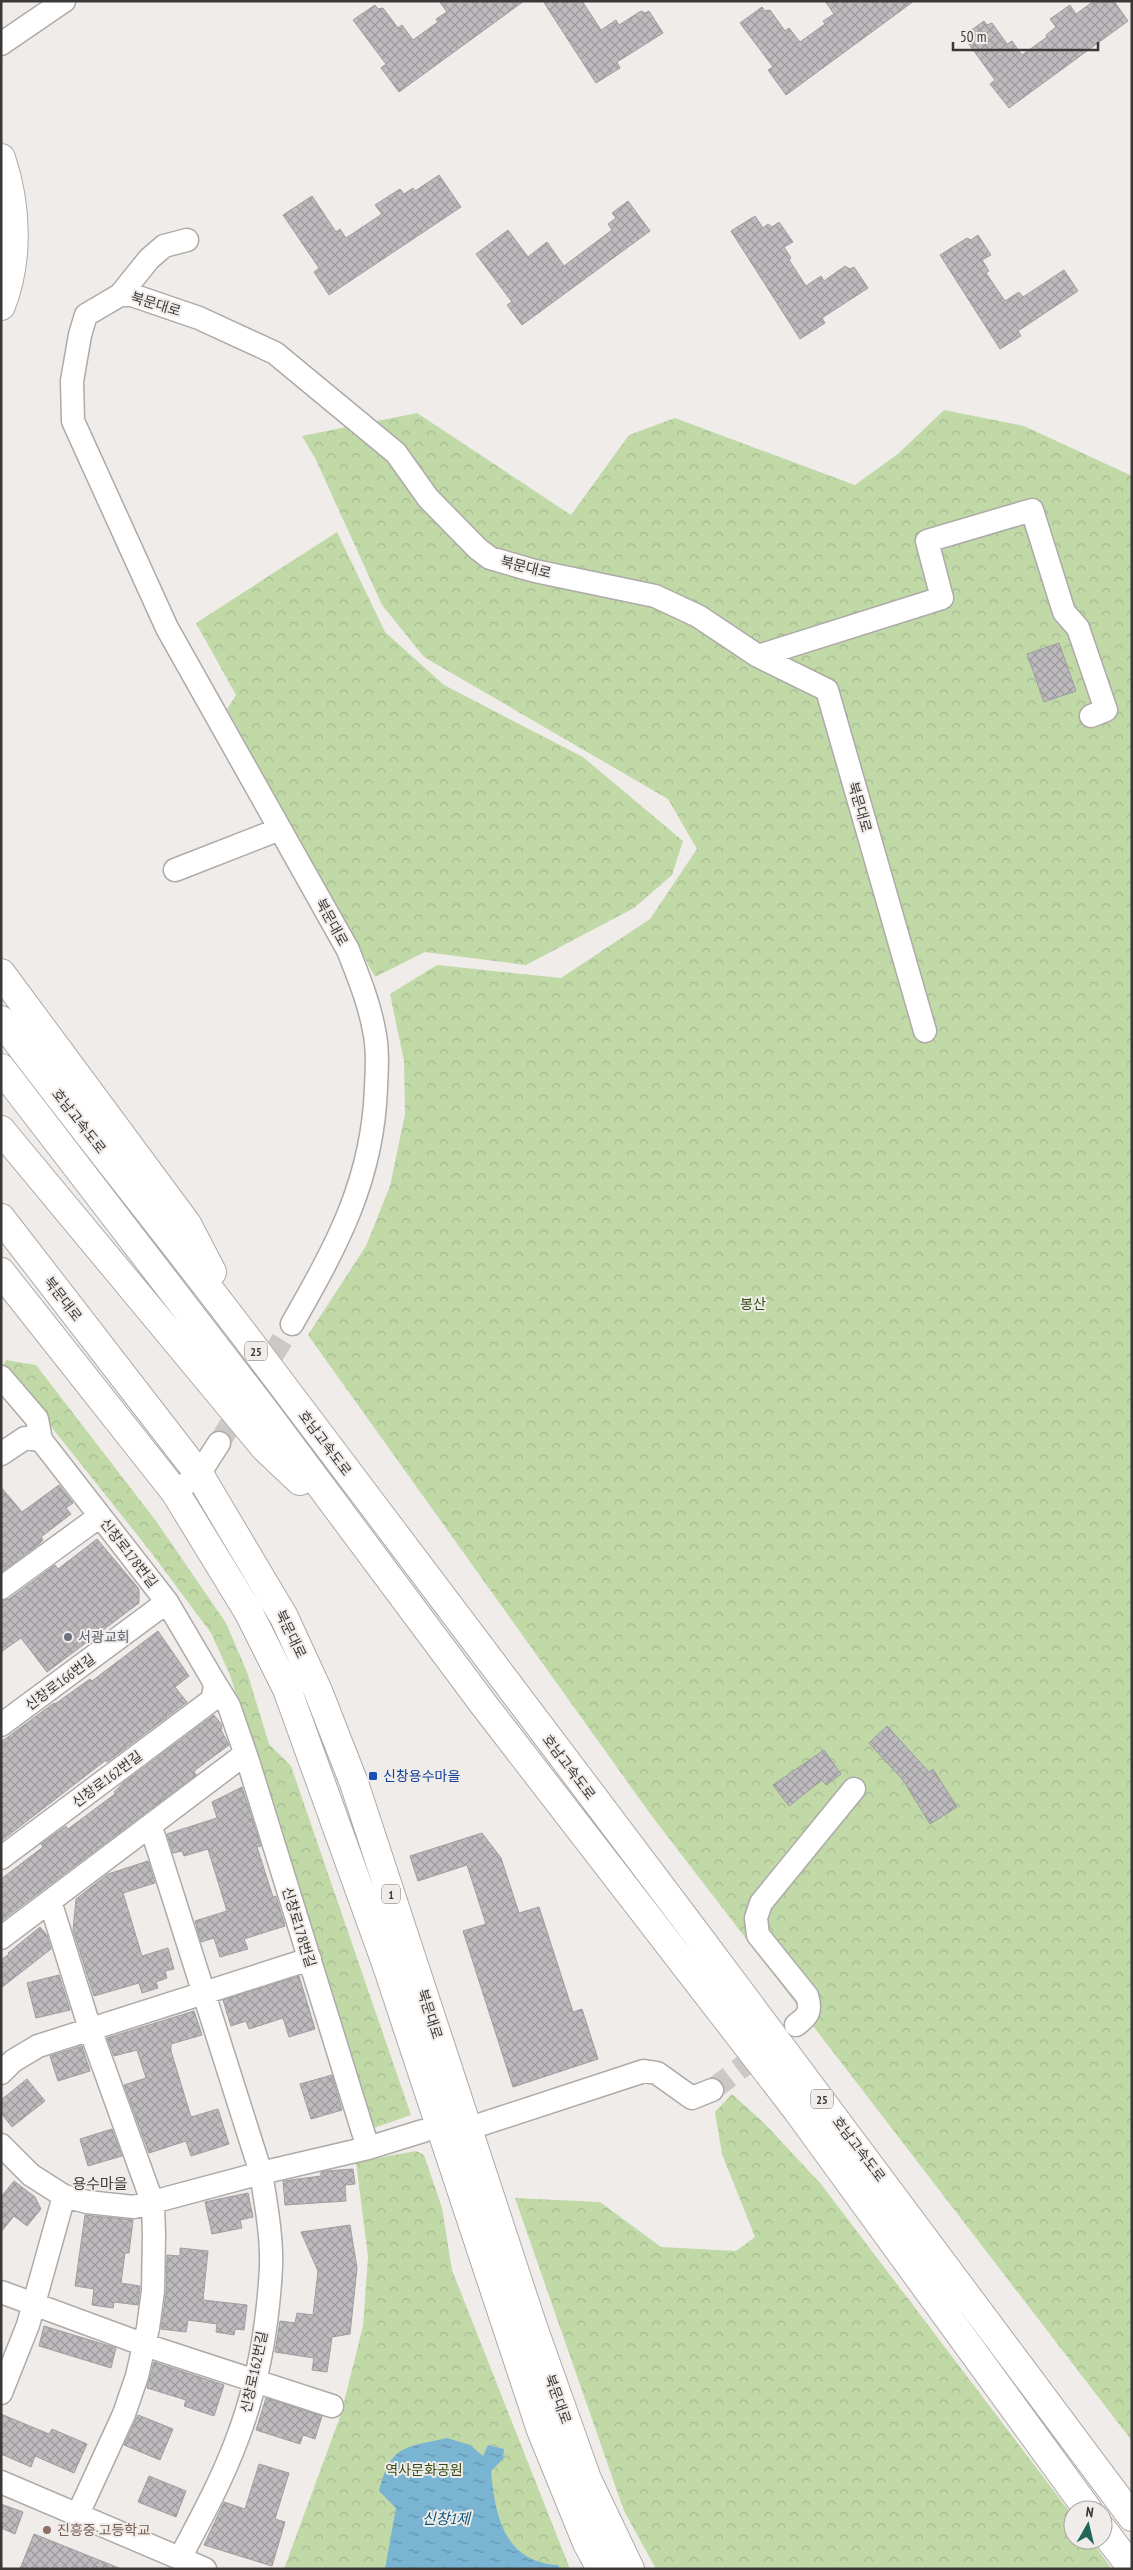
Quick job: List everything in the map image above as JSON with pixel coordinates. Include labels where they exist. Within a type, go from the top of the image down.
[{"type":"main road","points":[[1,158],[9,181],[13,217],[13,258],[1,306]]},
{"type":"main road","points":[[1,973],[187,1224],[246,1338]]},
{"type":"main road","name":"호남고속도로","points":[[1,1020],[246,1338],[506,1685],[823,2100],[1132,2517]]},
{"type":"main road","name":"호남고속도로","points":[[1,1068],[267,1414],[490,1713],[798,2110],[1081,2500]]},
{"type":"main road","points":[[1,1130],[266,1448],[357,1536]]},
{"type":"main road","name":"북문대로","points":[[1,1218],[200,1474],[284,1617],[318,1691],[354,1783],[533,2327],[587,2479],[630,2569]]},
{"type":"main road","name":"북문대로","points":[[1,1272],[9,1300],[175,1492],[249,1613],[287,1689],[387,1966],[541,2430],[587,2543],[601,2569]]},
{"type":"main road","points":[[9,1300],[43,1274]]},
{"type":"main road","points":[[1113,2543],[1132,2568]]},
{"type":"street","points":[[1,44],[41,10],[64,1]]},
{"type":"street","points":[[120,295],[149,259],[164,246],[188,240]]},
{"type":"street","name":"북문대로","points":[[292,1324],[334,1250],[362,1178],[372,1143],[377,1066],[375,1031],[348,950],[167,628],[73,421],[72,381],[80,335],[86,315],[120,295],[132,295],[199,318],[275,353],[396,453],[428,498],[478,549],[490,558],[535,571],[654,596],[698,616],[758,656],[827,690],[925,1031]]},
{"type":"street","points":[[758,656],[942,598],[927,542],[1032,510],[1064,612],[1078,628],[1106,710],[1091,716]]},
{"type":"street","points":[[175,870],[280,829]]},
{"type":"street","points":[[1,1377],[38,1420],[41,1440],[25,1438],[1,1454]]},
{"type":"street","name":"신창로178번길","points":[[41,1440],[167,1602],[218,1695],[245,1754],[368,2148]]},
{"type":"street","points":[[175,1492],[200,1474],[219,1443]]},
{"type":"street","points":[[1,1588],[100,1516]]},
{"type":"street","name":"신창로166번길","points":[[1,1725],[167,1602]]},
{"type":"street","name":"신창로162번길","points":[[1,1858],[218,1695]]},
{"type":"street","points":[[1,1938],[152,1827],[245,1754]]},
{"type":"street","points":[[796,2025],[807,2016],[811,2008],[808,1996],[758,1935],[756,1918],[761,1903],[854,1789]]},
{"type":"street","name":"신창로162번길","points":[[152,1827],[206,1994],[260,2173],[267,2209],[271,2266],[264,2324],[254,2380],[236,2441],[210,2501],[180,2558]]},
{"type":"street","points":[[50,1901],[90,2030],[153,2204],[155,2257],[145,2345],[124,2414],[78,2514]]},
{"type":"street","points":[[1,2073],[13,2061],[38,2046],[206,1994],[310,1959]]},
{"type":"street","points":[[467,2129],[644,2071],[657,2073],[692,2098],[712,2090]]},
{"type":"street","points":[[1,2145],[31,2175],[64,2196],[125,2206],[153,2204],[260,2173],[368,2148],[423,2131]]},
{"type":"street","points":[[1,2393],[20,2350],[64,2196]]},
{"type":"street","points":[[1,2292],[34,2306],[145,2345],[332,2406]]},
{"type":"street","points":[[1,2482],[205,2569]]},
{"type":"green space","name":"봉산","points":[[944,410],[1024,426],[1132,476],[1132,2441],[651,1815],[308,1335],[366,1246],[390,1186],[405,1114],[404,1061],[390,994],[437,965],[561,978],[650,919],[697,849],[668,799],[424,657],[382,605],[316,460],[302,436],[417,413],[571,515],[629,435],[675,418],[855,485],[899,453]]},
{"type":"green space","points":[[337,532],[385,632],[444,685],[583,757],[683,841],[672,875],[634,908],[526,965],[425,952],[375,977],[227,709],[236,695],[196,623]]},
{"type":"green space","points":[[6,1360],[36,1365],[156,1521],[226,1623],[247,1672],[269,1744],[291,1766],[411,2115],[371,2129],[230,1675],[211,1633],[150,1551],[3,1366]]},
{"type":"green space","points":[[732,2094],[765,2124],[821,2184],[1063,2503],[1063,2550],[1098,2550],[1112,2569],[656,2569],[624,2511],[515,2198],[600,2202],[661,2247],[736,2251],[755,2237],[722,2154],[715,2112]]},
{"type":"green space","name":"역사문화공원","points":[[416,2151],[424,2155],[442,2208],[452,2270],[570,2569],[284,2569],[341,2414],[363,2326],[368,2257],[356,2162]]},
{"type":"water","name":"신창1제","points":[[447,2438],[470,2445],[483,2456],[488,2445],[504,2449],[503,2459],[491,2471],[496,2504],[506,2534],[514,2546],[525,2555],[540,2562],[558,2565],[560,2569],[385,2569],[396,2508],[379,2491],[388,2465],[401,2451],[409,2447]]},
{"type":"building","points":[[439,1],[524,1],[399,92],[381,68],[386,64],[353,20],[375,5],[378,9],[383,8],[398,28],[402,25],[413,40],[438,22],[436,19],[447,12]]},
{"type":"building","points":[[543,1],[582,1],[601,30],[616,20],[619,25],[641,11],[645,13],[649,11],[663,33],[617,62],[620,68],[596,83]]},
{"type":"building","points":[[825,1],[914,1],[786,95],[768,70],[773,67],[740,23],[762,7],[765,11],[770,10],[785,31],[789,28],[800,42],[825,24],[823,21],[834,14]]},
{"type":"building","points":[[1094,1],[1114,1],[1128,21],[1009,108],[990,84],[995,80],[963,36],[984,21],[987,25],[992,23],[1007,44],[1012,41],[1022,55],[1047,37],[1046,35],[1056,27],[1050,19],[1070,5],[1076,14]]},
{"type":"building","points":[[439,175],[461,207],[329,295],[314,272],[319,268],[283,215],[312,196],[336,232],[340,229],[346,238],[382,214],[375,205],[400,189],[404,194],[413,188],[415,191]]},
{"type":"building","points":[[628,201],[650,231],[522,325],[507,305],[512,302],[476,254],[508,230],[528,257],[547,242],[564,266],[612,230],[608,224],[616,218],[612,213]]},
{"type":"building","points":[[755,216],[763,228],[768,224],[772,227],[779,222],[793,242],[784,247],[791,258],[789,260],[806,286],[821,276],[824,281],[845,266],[850,269],[854,267],[868,288],[822,318],[825,323],[800,339],[731,231]]},
{"type":"building","points":[[978,235],[991,255],[982,260],[989,271],[986,273],[1005,301],[1019,292],[1023,297],[1064,270],[1078,291],[1018,331],[1021,336],[1000,349],[940,255],[967,238],[971,240]]},
{"type":"building","points":[[1059,643],[1076,691],[1044,702],[1027,654]]},
{"type":"building","points":[[59,1485],[73,1503],[66,1508],[71,1514],[41,1537],[43,1540],[39,1544],[1,1572],[1,1487],[22,1512]]},
{"type":"building","points":[[97,1539],[139,1589],[139,1603],[47,1672],[21,1638],[1,1652],[1,1601],[9,1599],[55,1565],[58,1569]]},
{"type":"building","points":[[158,1631],[189,1676],[175,1687],[187,1702],[107,1762],[106,1760],[1,1841],[1,1742],[54,1703],[90,1679],[92,1681]]},
{"type":"building","points":[[214,1715],[222,1725],[221,1730],[229,1745],[194,1771],[196,1775],[1,1921],[1,1879],[43,1847],[41,1844],[66,1826],[68,1829],[115,1794],[114,1792],[123,1783]]},
{"type":"building","points":[[887,1726],[929,1772],[933,1769],[957,1807],[930,1824],[903,1780],[869,1743]]},
{"type":"building","points":[[824,1750],[841,1774],[826,1785],[822,1780],[789,1806],[773,1785]]},
{"type":"building","points":[[242,1787],[261,1846],[257,1847],[273,1897],[276,1896],[285,1926],[244,1939],[248,1949],[220,1957],[214,1938],[201,1942],[195,1921],[227,1911],[208,1849],[184,1856],[182,1851],[173,1853],[167,1834],[217,1818],[212,1802]]},
{"type":"building","points":[[482,1833],[501,1858],[519,1913],[539,1907],[573,2012],[582,2009],[598,2059],[513,2087],[463,1931],[486,1924],[467,1865],[418,1881],[410,1856]]},
{"type":"building","points":[[148,1861],[155,1883],[123,1893],[142,1956],[168,1948],[174,1969],[165,1971],[167,1978],[156,1982],[158,1988],[142,1993],[139,1983],[94,1996],[73,1930],[76,1899],[108,1874]]},
{"type":"building","points":[[40,1927],[47,1935],[51,1949],[1,1988],[1,1960]]},
{"type":"building","points":[[59,1975],[70,2010],[36,2018],[27,1983]]},
{"type":"building","points":[[299,1976],[315,2029],[289,2037],[283,2018],[249,2029],[246,2021],[231,2026],[223,2000]]},
{"type":"building","points":[[194,2011],[202,2035],[171,2044],[171,2051],[191,2117],[218,2109],[229,2144],[191,2156],[186,2141],[149,2153],[124,2085],[146,2078],[137,2050],[114,2056],[107,2038]]},
{"type":"building","points":[[82,2046],[90,2071],[58,2081],[50,2056]]},
{"type":"building","points":[[332,2075],[342,2110],[311,2119],[300,2084]]},
{"type":"building","points":[[27,2079],[45,2101],[12,2127],[1,2113],[1,2100]]},
{"type":"building","points":[[112,2129],[122,2156],[88,2166],[80,2139]]},
{"type":"building","points":[[353,2169],[355,2184],[345,2185],[346,2201],[285,2205],[283,2181],[321,2176],[321,2172],[325,2171]]},
{"type":"building","points":[[14,2181],[35,2197],[41,2209],[27,2226],[14,2216],[1,2232],[1,2197]]},
{"type":"building","points":[[248,2193],[253,2217],[240,2220],[242,2228],[212,2234],[205,2202]]},
{"type":"building","points":[[85,2215],[133,2220],[129,2253],[125,2253],[121,2283],[140,2286],[138,2305],[114,2302],[113,2308],[92,2305],[94,2289],[75,2286]]},
{"type":"building","points":[[350,2225],[357,2268],[350,2334],[332,2337],[327,2372],[312,2370],[314,2358],[275,2352],[280,2321],[295,2323],[297,2313],[313,2315],[318,2271],[301,2232]]},
{"type":"building","points":[[180,2248],[208,2251],[203,2300],[247,2305],[244,2330],[235,2329],[234,2335],[216,2332],[217,2324],[188,2320],[186,2332],[161,2329],[166,2293],[167,2255],[180,2256]]},
{"type":"building","points":[[44,2326],[116,2348],[111,2368],[39,2346]]},
{"type":"building","points":[[154,2362],[224,2385],[214,2416],[184,2406],[186,2400],[147,2388]]},
{"type":"building","points":[[266,2398],[322,2416],[315,2439],[303,2435],[300,2444],[256,2430]]},
{"type":"building","points":[[1,2414],[49,2434],[52,2429],[87,2444],[74,2473],[35,2456],[31,2467],[1,2454]]},
{"type":"building","points":[[138,2415],[173,2429],[160,2460],[124,2445]]},
{"type":"building","points":[[259,2464],[289,2473],[275,2519],[285,2522],[272,2566],[204,2545],[224,2502],[245,2509]]},
{"type":"building","points":[[149,2476],[186,2491],[176,2517],[138,2502]]},
{"type":"building","points":[[1,2504],[23,2512],[15,2534],[1,2528]]},
{"type":"building","points":[[34,2534],[119,2568],[119,2569],[20,2569]]},
{"type":"tunnel","points":[[219,1443],[292,1324]]},
{"type":"tunnel","points":[[712,2090],[768,2047]]},
{"type":"place","name":"서광교회","points":[[68,1637]]},
{"type":"place","name":"신창용수마을","points":[[373,1776]]},
{"type":"place","name":"진흥중·고등학교","points":[[47,2530]]},
{"type":"district","name":"용수마을","points":[[100,2183]]}]
